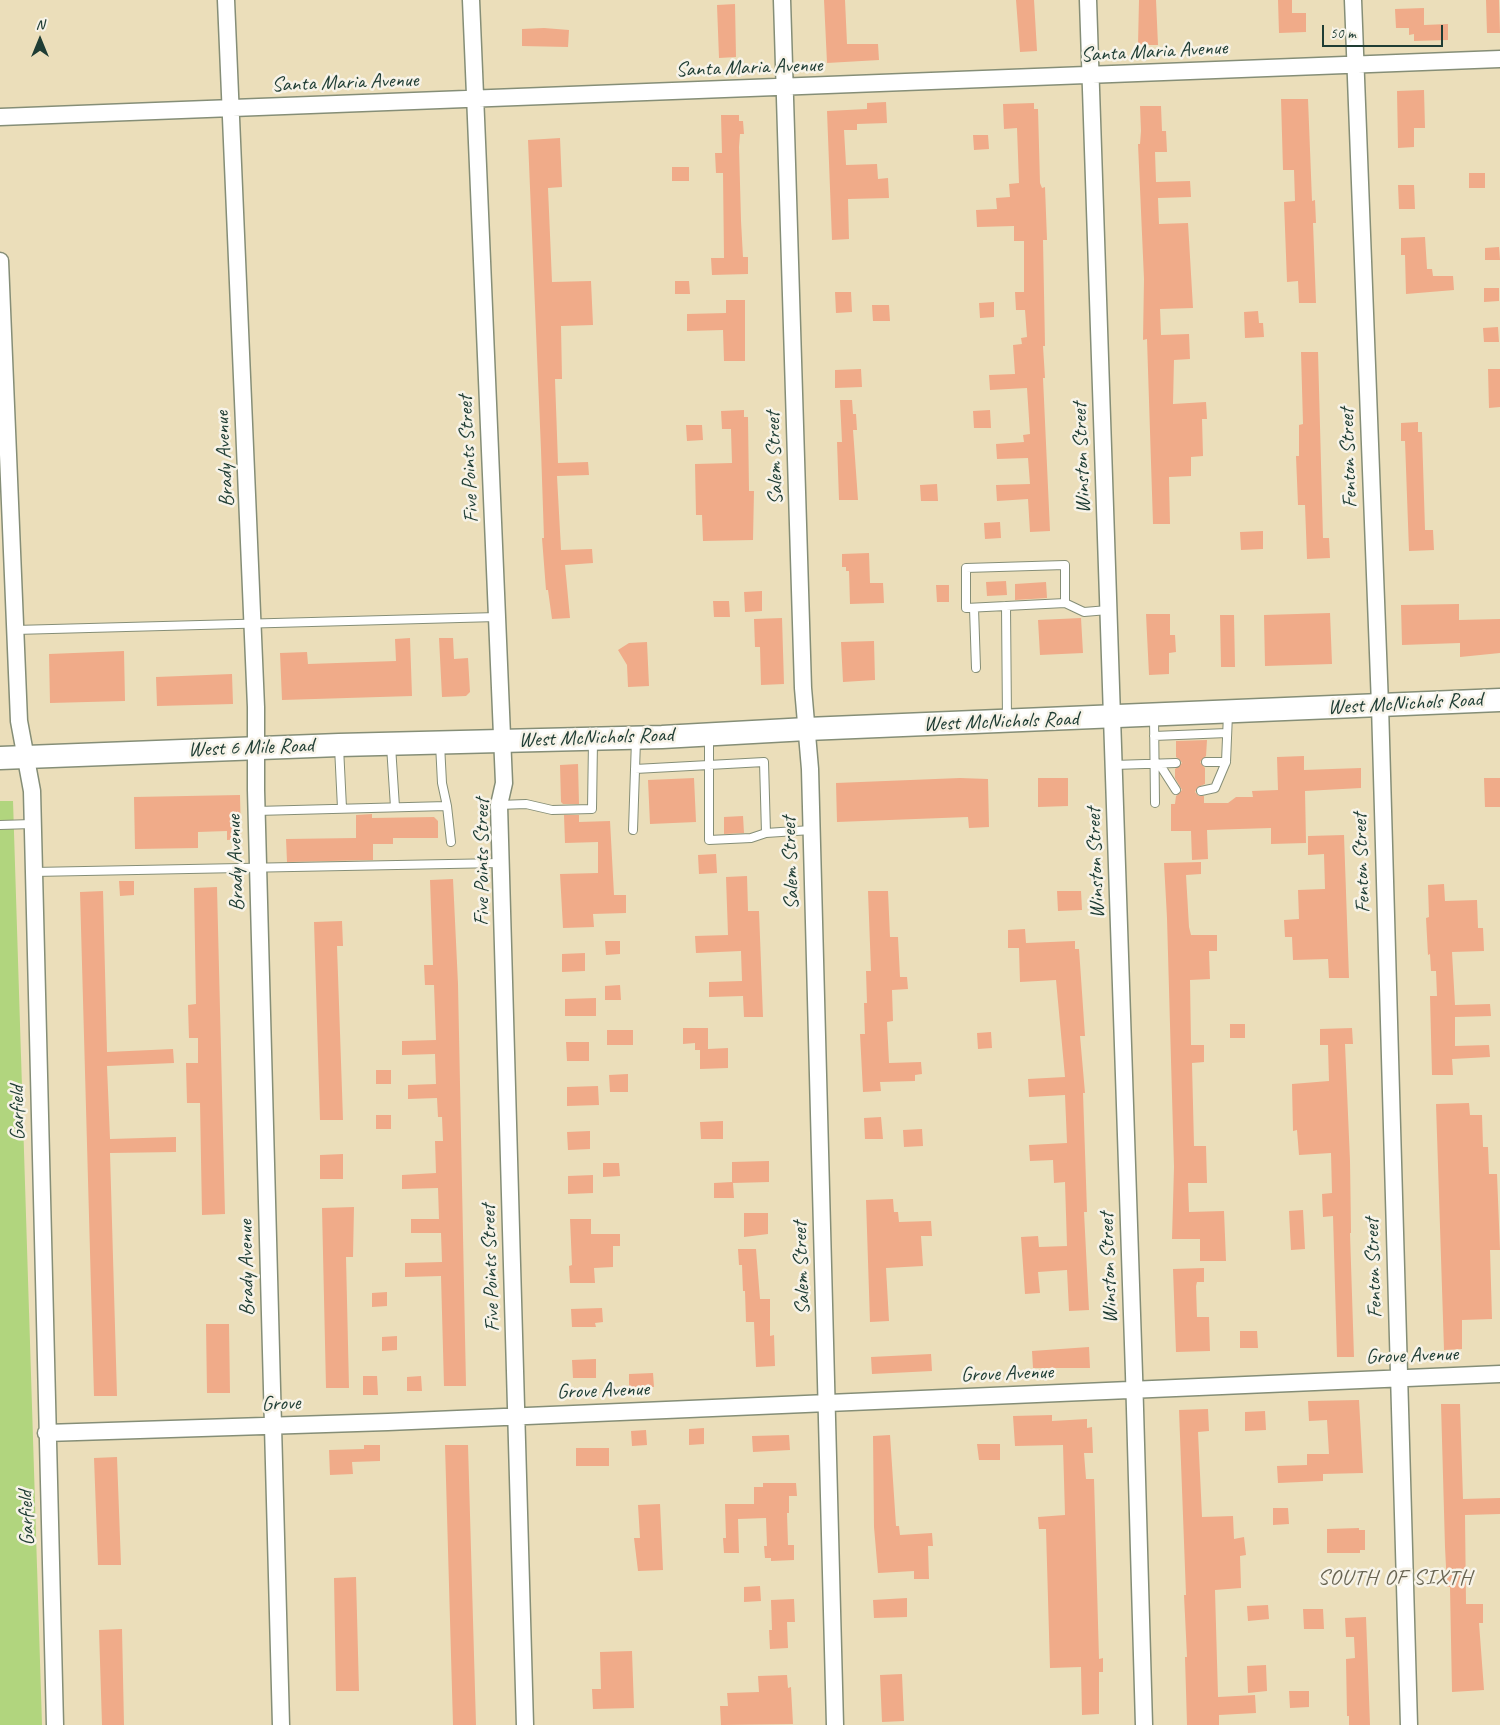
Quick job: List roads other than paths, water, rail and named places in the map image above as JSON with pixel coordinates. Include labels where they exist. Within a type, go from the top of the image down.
[{"type":"main road","name":"West McNichols Road","points":[[501,741],[636,738],[1112,717],[1154,726],[1228,723],[1380,705],[1500,700]]},
{"type":"main road","name":"West 6 Mile Road","points":[[0,758],[501,741]]},
{"type":"street","name":"Brady Avenue","points":[[226,0],[253,623],[256,811],[281,1725]]},
{"type":"street","name":"Five Points Street","points":[[471,0],[504,782],[499,805],[525,1725]]},
{"type":"street","name":"Salem Street","points":[[782,0],[803,688],[807,729],[811,830],[835,1725]]},
{"type":"street","name":"Winston Street","points":[[1088,0],[1144,1725]]},
{"type":"street","name":"Fenton Street","points":[[1353,0],[1380,705],[1398,1378],[1410,1725]]},
{"type":"street","name":"Santa Maria Avenue","points":[[0,117],[1500,59]]},
{"type":"street","name":"Garfield","points":[[0,261],[19,721],[32,791],[46,1433],[55,1725]]},
{"type":"street","name":"Grove Avenue","points":[[516,1415],[827,1404],[1500,1374]]},
{"type":"street","name":"Grove","points":[[46,1433],[272,1426],[516,1415]]},
{"type":"lane","points":[[1065,603],[1065,566],[966,568],[966,608],[1065,603],[1084,612],[1109,610]]},
{"type":"lane","points":[[1006,606],[1007,722]]},
{"type":"lane","points":[[974,608],[976,668]]},
{"type":"lane","points":[[15,630],[497,617]]},
{"type":"lane","points":[[1201,791],[1215,788],[1226,762],[1228,723]]},
{"type":"lane","points":[[1154,726],[1157,765],[1155,803]]},
{"type":"lane","points":[[709,735],[709,840],[751,838],[766,833],[811,830]]},
{"type":"lane","points":[[633,830],[636,738]]},
{"type":"lane","points":[[499,805],[526,804],[552,810],[592,809],[593,739]]},
{"type":"lane","points":[[440,743],[442,783],[451,842]]},
{"type":"lane","points":[[391,744],[395,807]]},
{"type":"lane","points":[[339,745],[342,808]]},
{"type":"lane","points":[[635,768],[764,762],[766,833]]},
{"type":"lane","points":[[1206,762],[1226,762]]},
{"type":"lane","points":[[1114,765],[1176,763]]},
{"type":"lane","points":[[1157,765],[1176,790]]},
{"type":"lane","points":[[256,811],[447,806]]},
{"type":"lane","points":[[0,825],[32,824]]},
{"type":"lane","points":[[33,872],[501,863]]},
{"type":"district","name":"SOUTH OF SIXTH","points":[[1395,1578]]}]
